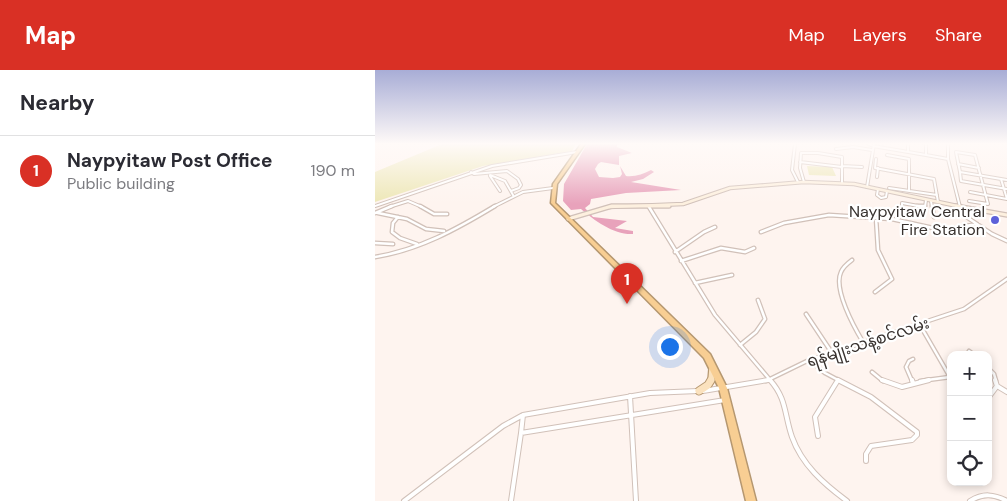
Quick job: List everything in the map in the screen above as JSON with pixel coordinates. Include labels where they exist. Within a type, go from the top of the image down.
[{"type":"highway","points":[[570,164],[553,188],[553,203],[698,345],[709,359],[727,400],[751,501]]},
{"type":"main road","points":[[569,219],[612,206],[649,207],[683,204],[730,188],[798,182],[842,183],[888,189],[926,200],[1007,215]]},
{"type":"main road","points":[[699,392],[706,388],[712,378],[709,359]]},
{"type":"street","points":[[375,206],[471,172],[504,164]]},
{"type":"street","points":[[793,164],[792,170],[798,182]]},
{"type":"street","points":[[800,164],[804,182]]},
{"type":"street","points":[[822,164],[862,167]]},
{"type":"street","points":[[867,187],[870,164]]},
{"type":"street","points":[[875,164],[875,168],[934,179],[938,202]]},
{"type":"street","points":[[909,164],[909,190]]},
{"type":"street","points":[[950,164],[962,214],[1007,240]]},
{"type":"street","points":[[958,164],[961,181]]},
{"type":"street","points":[[959,164],[979,168]]},
{"type":"street","points":[[969,201],[987,204],[978,164]]},
{"type":"street","points":[[842,166],[842,183]]},
{"type":"street","points":[[877,177],[878,168]]},
{"type":"street","points":[[471,172],[474,174],[506,170],[518,179],[521,185],[519,188],[511,191]]},
{"type":"street","points":[[490,175],[494,172]]},
{"type":"street","points":[[960,172],[1007,180]]},
{"type":"street","points":[[490,175],[505,181],[513,195]]},
{"type":"street","points":[[490,175],[500,191]]},
{"type":"street","points":[[970,192],[1007,200],[1001,179]]},
{"type":"street","points":[[955,180],[1005,189]]},
{"type":"street","points":[[375,257],[418,245],[477,216],[513,195],[531,190],[553,188]]},
{"type":"street","points":[[878,189],[877,196],[881,198],[887,197],[888,189],[909,190],[937,195]]},
{"type":"street","points":[[903,216],[902,202],[925,207],[926,200]]},
{"type":"street","points":[[375,213],[407,201],[413,202],[437,216],[447,214]]},
{"type":"street","points":[[931,201],[934,216]]},
{"type":"street","points":[[649,207],[715,315],[780,391],[785,402],[796,448],[822,481],[847,501]]},
{"type":"street","points":[[375,213],[407,219],[426,229],[445,232]]},
{"type":"street","points":[[761,232],[784,223],[819,216],[837,215],[900,220],[933,229],[953,229],[977,224]]},
{"type":"street","points":[[398,217],[392,223],[392,232],[418,245]]},
{"type":"street","points":[[875,292],[892,279],[878,250],[876,218]]},
{"type":"street","points":[[675,252],[689,244],[704,230],[715,227]]},
{"type":"street","points":[[375,243],[393,244]]},
{"type":"street","points":[[681,261],[721,248],[745,252],[754,248]]},
{"type":"street","points":[[852,260],[841,271],[839,283],[853,325],[863,342]]},
{"type":"street","points":[[694,283],[732,275]]},
{"type":"street","name":"ရန်မျိုးသန့်စင်လမ်း","points":[[404,501],[503,426],[523,415],[630,396],[668,391],[699,392],[769,379],[808,360],[920,325],[964,309],[1007,279]]},
{"type":"street","points":[[740,345],[756,332],[765,319],[758,300]]},
{"type":"street","points":[[806,314],[831,353]]},
{"type":"street","points":[[920,325],[947,371]]},
{"type":"street","points":[[913,359],[909,361],[907,367],[913,383]]},
{"type":"street","points":[[808,360],[825,373],[871,397],[917,432],[912,440],[871,446],[866,461]]},
{"type":"street","points":[[873,372],[892,384],[902,387],[913,383],[947,379]]},
{"type":"street","points":[[992,372],[997,386],[1007,392]]},
{"type":"street","points":[[818,436],[815,417],[838,380]]},
{"type":"street","points":[[990,396],[997,386]]},
{"type":"street","points":[[630,396],[637,501]]},
{"type":"street","points":[[521,433],[727,400]]},
{"type":"street","points":[[511,501],[523,415]]},
{"type":"street","points":[[970,501],[977,496],[985,494],[1007,501]]},
{"type":"shaded area","points":[[394,164],[494,164],[483,166],[375,202],[375,172]]},
{"type":"shaded area","points":[[575,164],[598,164],[595,169],[599,177],[620,177],[622,174],[620,166],[626,176],[639,175],[651,170],[654,172],[643,179],[631,182],[681,190],[626,193],[591,199],[590,204],[585,208],[593,217],[627,221],[615,228],[633,231],[633,234],[626,234],[612,230],[581,209],[571,210],[563,201],[564,184]]},
{"type":"shaded area","points":[[807,166],[832,167],[836,176],[809,175]]},
{"type":"place","name":"Naypyitaw Central Fire Station","points":[[995,220]]},
{"type":"place","name":"Naypyitaw Post Office","points":[[627,304]]}]
